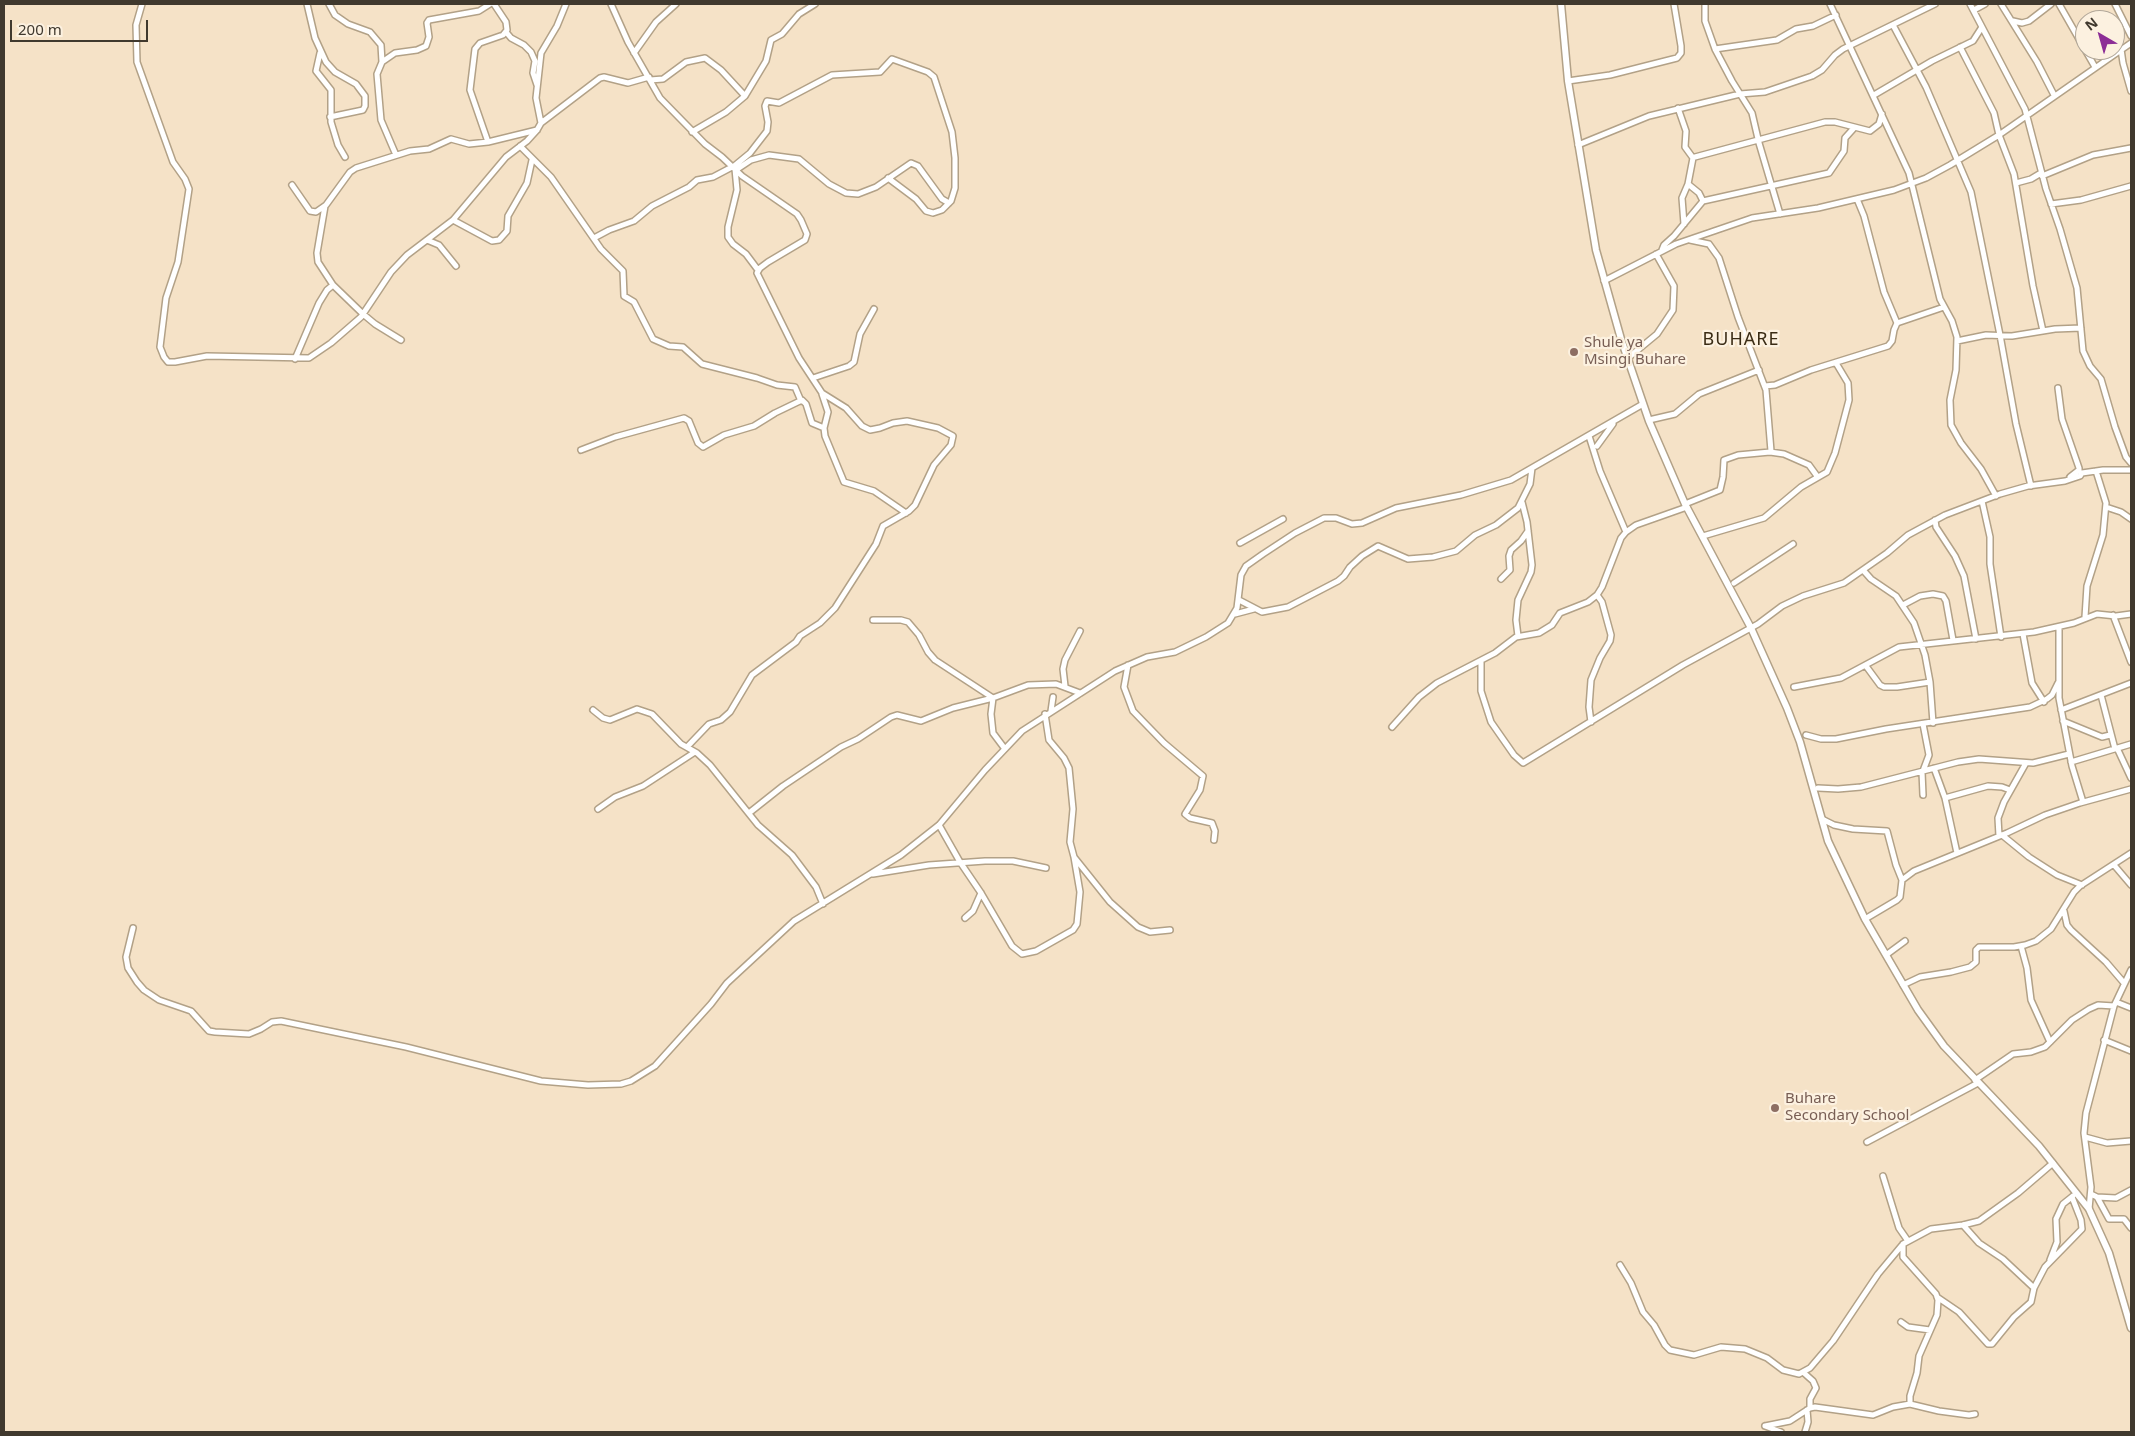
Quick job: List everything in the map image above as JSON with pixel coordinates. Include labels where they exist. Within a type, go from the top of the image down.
[{"type":"main road","points":[[1561,4],[1568,81],[1596,250],[1628,358],[1649,420],[1686,505],[1751,628],[1798,737],[1828,841],[1865,919],[1918,1010],[1944,1046],[2053,1164],[2075,1195],[2089,1209],[2109,1253],[2131,1328]]},
{"type":"street","points":[[142,4],[136,25],[137,62],[172,162],[185,179],[189,189],[178,262],[166,298],[161,352],[168,362],[208,356],[309,358],[320,351],[363,314],[391,272],[412,249],[453,220],[506,156],[537,130],[541,123],[600,78],[604,77],[628,83],[650,78],[663,79],[686,62],[705,58],[722,70],[745,96]]},
{"type":"street","points":[[307,4],[321,52],[330,68],[356,84],[366,96],[363,110],[330,117]]},
{"type":"street","points":[[329,4],[332,12],[342,21],[366,30],[377,38],[380,45],[382,62],[377,74],[381,120],[396,155]]},
{"type":"street","points":[[382,62],[395,53],[417,50],[426,46],[429,37],[427,23],[429,20],[475,12],[490,4]]},
{"type":"street","points":[[494,4],[506,22],[506,32],[511,38],[524,45],[531,52],[535,61],[533,77],[538,86]]},
{"type":"street","points":[[541,123],[536,98],[542,53],[557,26],[566,4]]},
{"type":"street","points":[[611,4],[634,53],[660,98],[692,132],[734,168],[796,214],[807,237],[803,242],[777,256],[758,270]]},
{"type":"street","points":[[634,53],[656,22],[676,4]]},
{"type":"street","points":[[692,132],[726,112],[745,96],[766,62],[771,40],[782,34],[799,14],[815,4]]},
{"type":"street","points":[[1568,81],[1610,75],[1678,58],[1681,53],[1681,46],[1674,4]]},
{"type":"street","points":[[1704,4],[1705,21],[1715,49],[1732,81],[1750,108],[1780,214]]},
{"type":"street","points":[[1830,4],[1852,46],[1910,173],[1940,299],[1952,320],[1957,341],[1956,370],[1950,400],[1951,424],[1961,443],[1981,469],[1996,496]]},
{"type":"street","points":[[1578,145],[1649,116],[1740,94],[1765,92],[1812,76],[1822,70],[1840,51],[1936,4]]},
{"type":"street","points":[[1970,4],[2011,78],[2024,106],[2042,174],[2077,288],[2083,351],[2090,366],[2100,379],[2115,427],[2126,457],[2131,464]]},
{"type":"street","points":[[1974,10],[1985,4]]},
{"type":"street","points":[[2001,4],[2037,62],[2054,95]]},
{"type":"street","points":[[2012,21],[2021,23],[2029,21],[2051,4]]},
{"type":"street","points":[[2059,4],[2095,67]]},
{"type":"street","points":[[2115,4],[2131,36]]},
{"type":"street","points":[[1715,49],[1777,40],[1796,29],[1813,26],[1836,15]]},
{"type":"street","points":[[1893,25],[1926,87],[1958,160],[1973,201],[2016,424],[2031,486]]},
{"type":"street","points":[[1874,95],[1973,40],[1982,27]]},
{"type":"street","points":[[488,142],[470,92],[474,54],[475,49],[480,43],[497,38],[506,32]]},
{"type":"street","points":[[1960,47],[1994,113],[1999,135],[2016,183],[2033,286],[2043,331]]},
{"type":"street","points":[[321,52],[316,71],[331,90],[330,117],[338,144],[345,156]]},
{"type":"street","points":[[734,168],[750,154],[763,138],[768,126],[764,106],[767,101],[780,102],[832,75],[880,72],[893,59],[928,72],[934,77],[952,132],[955,188],[949,203],[937,213],[926,211],[916,199],[888,178]]},
{"type":"street","points":[[1604,281],[1662,250],[1759,216],[1818,208],[1912,184],[1958,160],[1999,135],[2106,60]]},
{"type":"street","points":[[2123,60],[2131,91]]},
{"type":"street","points":[[1678,108],[1686,131],[1685,147],[1692,158],[1688,184],[1682,198],[1684,224]]},
{"type":"street","points":[[1692,158],[1826,122],[1835,122],[1854,128],[1872,130],[1879,124],[1882,112]]},
{"type":"street","points":[[1662,250],[1665,244],[1699,208],[1703,201],[1772,187],[1831,172],[1844,150],[1845,138],[1854,128]]},
{"type":"street","points":[[292,185],[311,212],[316,212],[325,206],[352,170],[410,151],[429,148],[451,139],[468,144],[488,142],[537,130]]},
{"type":"street","points":[[520,146],[550,177],[606,255],[624,271],[624,296],[634,302],[654,340],[669,346],[683,347],[702,364],[795,388],[801,401],[806,404],[812,423],[824,428]]},
{"type":"street","points":[[2016,183],[2093,155],[2131,148]]},
{"type":"street","points":[[594,238],[634,221],[652,206],[689,187],[697,180],[713,177],[769,154],[799,159],[829,184],[851,194],[858,194],[876,187],[907,164],[915,164],[937,190],[942,199],[949,203]]},
{"type":"street","points":[[453,220],[492,241],[499,240],[507,231],[508,216],[527,183],[532,160]]},
{"type":"street","points":[[734,168],[737,190],[728,227],[728,237],[733,244],[746,254],[758,270],[758,276],[799,358],[822,393],[828,412],[824,428],[825,436],[844,482],[874,491],[906,513]]},
{"type":"street","points":[[1688,184],[1699,194],[1703,201]]},
{"type":"street","points":[[2051,204],[2083,199],[2131,186]]},
{"type":"street","points":[[1765,386],[1775,385],[1811,370],[1888,346],[1892,341],[1897,323],[1884,292],[1864,216],[1857,198]]},
{"type":"street","points":[[325,206],[317,258],[333,285],[375,324],[401,340]]},
{"type":"street","points":[[426,240],[439,245],[456,266]]},
{"type":"street","points":[[1688,240],[1704,242],[1717,253],[1768,396],[1771,452]]},
{"type":"street","points":[[1628,358],[1657,334],[1673,310],[1674,286],[1656,254]]},
{"type":"street","points":[[295,359],[319,303],[327,290],[333,285]]},
{"type":"street","points":[[1897,323],[1944,307]]},
{"type":"street","points":[[813,378],[847,367],[854,362],[860,334],[874,309]]},
{"type":"street","points":[[1957,341],[1986,335],[2081,328]]},
{"type":"street","points":[[1703,536],[1764,518],[1789,496],[1817,476],[1826,472],[1831,464],[1849,400],[1848,383],[1836,363]]},
{"type":"street","points":[[1649,420],[1675,414],[1698,394],[1759,370]]},
{"type":"street","points":[[2058,388],[2062,419],[2079,468],[2065,481]]},
{"type":"street","points":[[687,747],[709,724],[721,720],[730,712],[752,676],[796,642],[800,636],[820,623],[832,611],[876,544],[883,526],[906,513],[917,501],[934,465],[950,448],[952,435],[938,428],[907,421],[893,422],[870,430],[862,426],[846,408],[822,393]]},
{"type":"street","points":[[581,450],[615,437],[684,418],[689,421],[698,443],[703,447],[724,435],[754,426],[775,413],[801,401]]},
{"type":"street","points":[[133,928],[126,957],[128,968],[137,982],[144,990],[160,1000],[192,1011],[209,1031],[249,1034],[261,1030],[272,1022],[281,1021],[406,1047],[541,1081],[604,1085],[632,1081],[654,1066],[686,1034],[726,983],[794,922],[901,855],[938,826],[1022,731],[1045,714],[1116,671],[1147,657],[1182,649],[1228,623],[1235,614],[1239,600],[1241,575],[1246,566],[1294,533],[1324,518],[1336,518],[1352,524],[1362,523],[1396,508],[1461,495],[1518,477],[1643,404]]},
{"type":"street","points":[[1597,446],[1616,420]]},
{"type":"street","points":[[1589,436],[1600,471],[1626,532]]},
{"type":"street","points":[[1392,727],[1406,710],[1427,690],[1447,677],[1481,661],[1518,636],[1539,633],[1548,628],[1560,613],[1582,605],[1597,594],[1613,561],[1620,538],[1636,525],[1720,490],[1723,477],[1722,463],[1727,458],[1771,452],[1784,454],[1806,463],[1817,476]]},
{"type":"street","points":[[1239,600],[1262,612],[1275,611],[1311,597],[1344,576],[1354,563],[1373,548],[1382,548],[1408,559],[1433,557],[1456,551],[1475,536],[1506,519],[1518,508],[1530,484],[1532,468]]},
{"type":"street","points":[[1481,661],[1481,691],[1491,722],[1521,762],[1525,763],[1683,665],[1751,628],[1793,600],[1844,583],[1908,536],[1935,520],[1996,496],[2031,486],[2065,481],[2080,476],[2082,473],[2131,470]]},
{"type":"street","points":[[2085,617],[2086,586],[2103,535],[2106,507],[2106,500],[2096,471]]},
{"type":"street","points":[[1982,501],[1990,537],[1990,564],[2001,637]]},
{"type":"street","points":[[1518,636],[1516,620],[1518,600],[1531,572],[1532,565],[1522,502]]},
{"type":"street","points":[[2106,507],[2116,510],[2131,519]]},
{"type":"street","points":[[1240,543],[1284,519]]},
{"type":"street","points":[[1935,520],[1939,532],[1955,556],[1964,576],[1976,639]]},
{"type":"street","points":[[1502,579],[1510,570],[1511,550],[1528,531]]},
{"type":"street","points":[[1734,584],[1793,544]]},
{"type":"street","points":[[1863,570],[1875,583],[1891,591],[1903,605],[1914,623],[1925,655],[1930,682],[1933,723]]},
{"type":"street","points":[[1591,722],[1589,707],[1591,680],[1600,658],[1610,641],[1611,635],[1602,602],[1597,594]]},
{"type":"street","points":[[1903,605],[1920,596],[1933,594],[1943,596],[1946,601],[1953,640]]},
{"type":"street","points":[[1235,614],[1254,609]]},
{"type":"street","points":[[1794,687],[1841,678],[1899,647],[2023,634],[2059,627],[2097,614],[2131,614]]},
{"type":"street","points":[[2113,615],[2131,662]]},
{"type":"street","points":[[873,620],[901,620],[908,622],[935,660],[993,698]]},
{"type":"street","points":[[2059,627],[2058,683],[2061,710],[2071,762],[2083,802]]},
{"type":"street","points":[[1064,686],[1063,669],[1065,660],[1080,631]]},
{"type":"street","points":[[2023,634],[2032,683],[2044,702]]},
{"type":"street","points":[[1128,665],[1124,687],[1134,711],[1164,743],[1203,776],[1200,790],[1185,814],[1190,818],[1212,823],[1214,840]]},
{"type":"street","points":[[1866,666],[1877,682],[1884,687],[1897,688],[1930,682]]},
{"type":"street","points":[[748,813],[783,786],[885,720],[897,715],[921,721],[953,708],[993,698],[1028,685],[1048,683],[1064,686],[1080,693]]},
{"type":"street","points":[[1806,735],[1820,739],[1836,739],[2030,707],[2044,702],[2052,695],[2058,683]]},
{"type":"street","points":[[2061,710],[2131,683]]},
{"type":"street","points":[[2101,695],[2110,735],[2131,778]]},
{"type":"street","points":[[1051,711],[1053,696]]},
{"type":"street","points":[[993,698],[991,719],[993,733],[1005,749]]},
{"type":"street","points":[[593,710],[603,718],[610,720],[633,710],[644,710],[652,714],[681,744],[695,752],[720,776],[748,813],[769,836],[792,855],[807,878],[816,887],[823,904]]},
{"type":"street","points":[[938,826],[981,893],[1014,950],[1022,954],[1028,954],[1073,930],[1077,924],[1080,892],[1070,842],[1073,809],[1069,768],[1064,758],[1049,740],[1045,714]]},
{"type":"street","points":[[2063,721],[2102,737],[2110,735]]},
{"type":"street","points":[[1923,724],[1929,755],[1945,798],[1957,853]]},
{"type":"street","points":[[2071,762],[2131,744]]},
{"type":"street","points":[[598,809],[615,797],[643,786],[695,752]]},
{"type":"street","points":[[1818,788],[1861,787],[1979,759],[2026,763],[2042,762],[2070,754]]},
{"type":"street","points":[[1924,795],[1922,772],[1929,755]]},
{"type":"street","points":[[2026,763],[2010,790],[1998,818],[2000,836],[2057,874],[2082,885]]},
{"type":"street","points":[[1945,798],[1988,786],[2002,787],[2010,790]]},
{"type":"street","points":[[1902,880],[1914,871],[2000,836],[2039,817],[2083,802],[2130,790],[2131,796]]},
{"type":"street","points":[[1822,819],[1834,825],[1853,829],[1887,831],[1902,880],[1900,897],[1865,919]]},
{"type":"street","points":[[1903,985],[1920,977],[1951,972],[1970,966],[1976,962],[1976,950],[1979,947],[2031,944],[2051,929],[2064,911],[2074,892],[2131,854]]},
{"type":"street","points":[[1074,857],[1110,902],[1138,927],[1150,932],[1170,930]]},
{"type":"street","points":[[868,875],[960,862],[1013,861],[1046,868]]},
{"type":"street","points":[[2114,865],[2131,885]]},
{"type":"street","points":[[965,918],[973,911],[981,893]]},
{"type":"street","points":[[2064,911],[2070,930],[2106,962],[2124,983]]},
{"type":"street","points":[[1886,956],[1905,941]]},
{"type":"street","points":[[2021,946],[2027,968],[2031,1000],[2050,1042]]},
{"type":"street","points":[[2089,1209],[2090,1194],[2085,1137],[2086,1113],[2115,1004],[2130,973]]},
{"type":"street","points":[[1867,1142],[1977,1082],[2008,1057],[2020,1052],[2036,1050],[2050,1042],[2072,1020],[2089,1009],[2098,1005],[2115,1004],[2131,1008]]},
{"type":"street","points":[[2104,1040],[2131,1051]]},
{"type":"street","points":[[2085,1137],[2107,1143],[2131,1141]]},
{"type":"street","points":[[1620,1265],[1631,1283],[1643,1312],[1654,1324],[1665,1345],[1670,1350],[1694,1355],[1720,1347],[1745,1349],[1767,1358],[1783,1370],[1799,1374],[1804,1372],[1833,1341],[1878,1274],[1906,1242],[1938,1227],[1964,1225],[1979,1221],[2018,1193],[2053,1164]]},
{"type":"street","points":[[1883,1176],[1899,1228],[1906,1242],[1903,1257],[1937,1297],[1959,1312],[1990,1345],[2000,1336],[2014,1317],[2031,1302],[2034,1288],[2057,1242],[2056,1219],[2063,1204],[2075,1195],[2082,1230],[2046,1267]]},
{"type":"street","points":[[2090,1194],[2097,1197],[2116,1198],[2131,1190]]},
{"type":"street","points":[[2097,1197],[2109,1219],[2124,1219],[2131,1228]]},
{"type":"street","points":[[1964,1225],[1979,1243],[2003,1260],[2034,1288]]},
{"type":"street","points":[[1910,1404],[1919,1356],[1937,1315],[1937,1297]]},
{"type":"street","points":[[1901,1322],[1908,1327],[1930,1330]]},
{"type":"street","points":[[1804,1372],[1813,1381],[1816,1388],[1810,1400],[1805,1432]]},
{"type":"street","points":[[1781,1432],[1765,1426],[1790,1421],[1808,1409],[1834,1408],[1874,1415],[1893,1407],[1910,1404],[1939,1411],[1968,1415],[1975,1414]]},
{"type":"place","name":"Shule ya Msingi Buhare","points":[[1574,352]]},
{"type":"place","name":"Buhare Secondary School","points":[[1775,1108]]},
{"type":"district","name":"BUHARE","points":[[1741,340]]}]
